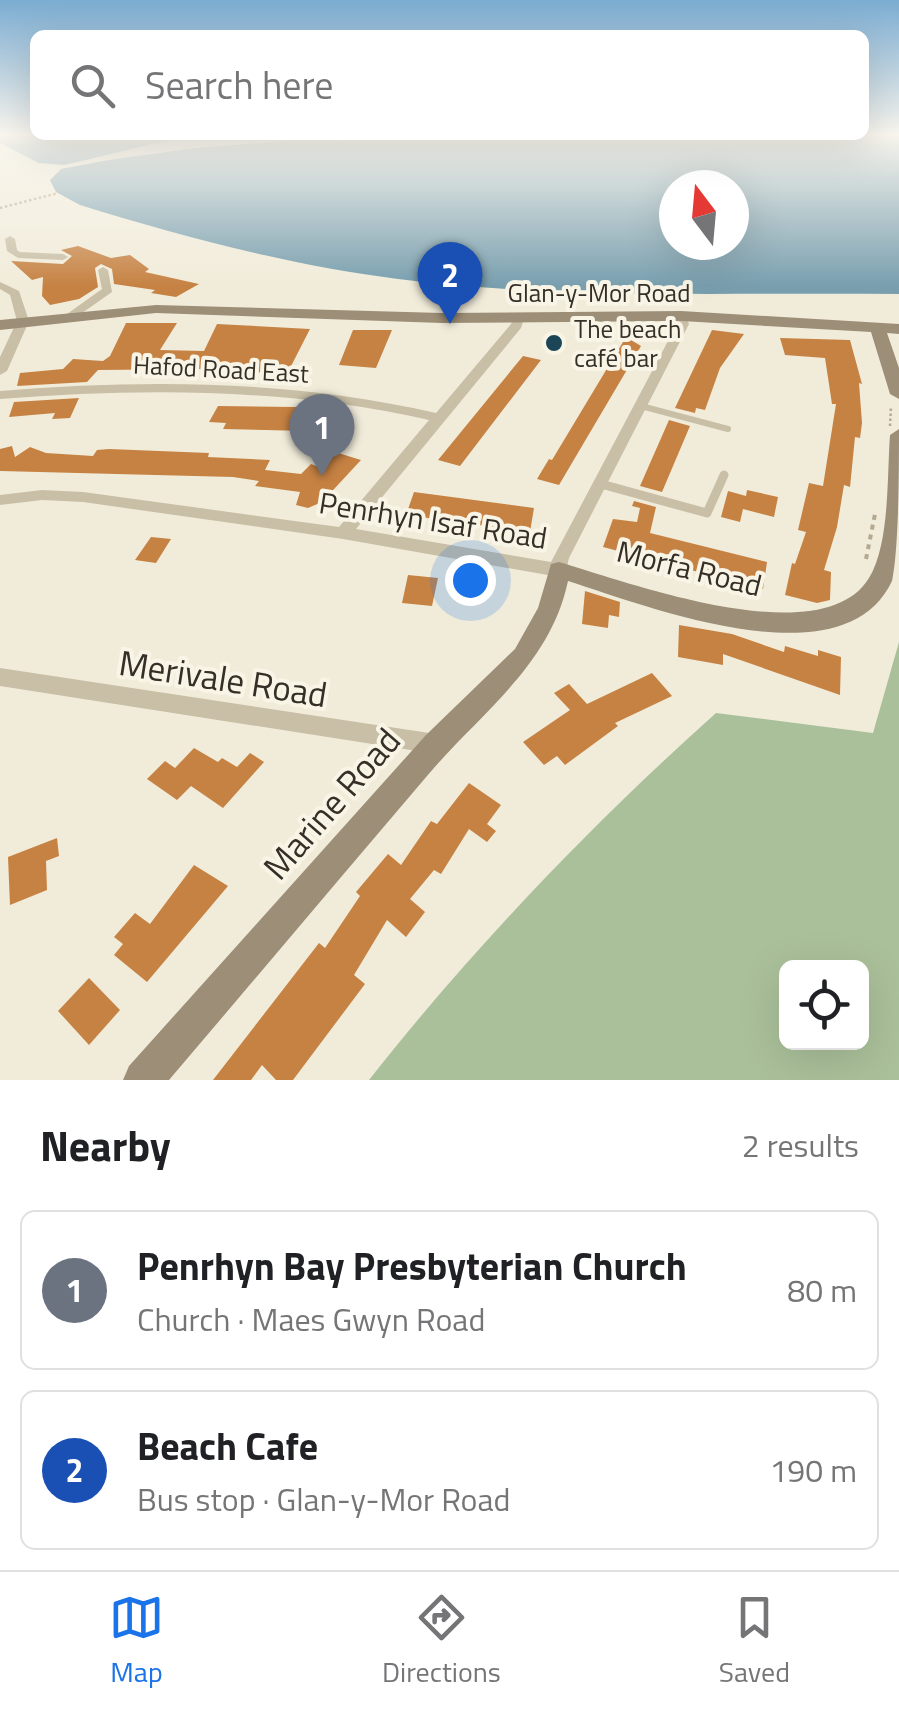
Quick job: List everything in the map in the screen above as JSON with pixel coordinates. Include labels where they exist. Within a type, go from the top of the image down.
[{"type":"street","points":[[10,239],[12,251],[18,255]]},
{"type":"street","points":[[0,262],[18,255],[64,257]]},
{"type":"street","points":[[71,316],[108,290],[104,270]]},
{"type":"street","points":[[0,285],[15,293],[22,322],[0,371]]},
{"type":"street","name":"Glan-y-Mor Road","points":[[0,325],[156,309],[518,319],[681,316],[899,329]]},
{"type":"street","points":[[559,570],[560,558],[684,324],[681,316]]},
{"type":"street","points":[[342,533],[518,319]]},
{"type":"street","points":[[878,328],[894,395]]},
{"type":"street","name":"Hafod Road East","points":[[0,395],[126,386],[250,392],[378,402],[438,418]]},
{"type":"street","name":"Morfa Road","points":[[559,570],[740,619],[792,625],[834,620],[866,604],[881,580],[894,512],[895,430]]},
{"type":"street","name":"Penrhyn Isaf Road","points":[[0,500],[42,495],[83,497],[342,533],[559,570]]},
{"type":"street","name":"Marine Road","points":[[143,1080],[436,744],[524,656],[550,608],[559,570]]},
{"type":"street","name":"Merivale Road","points":[[0,678],[436,744]]},
{"type":"lane","points":[[641,406],[728,428]]},
{"type":"lane","points":[[600,484],[707,514],[724,475]]},
{"type":"path","points":[[0,208],[58,193]]},
{"type":"path","points":[[894,395],[895,430]]},
{"type":"path","points":[[864,568],[878,498]]},
{"type":"green space","points":[[899,642],[899,1080],[369,1080],[449,983],[535,889],[716,713],[873,733]]},
{"type":"water","points":[[53,185],[659,185],[659,260],[749,260],[749,185],[899,185],[899,294],[648,294],[460,286],[357,273],[237,249],[80,205],[56,192]]},
{"type":"building","points":[[78,246],[111,258],[130,255],[149,269],[145,272],[199,284],[176,297],[151,293],[155,290],[114,284],[112,269],[101,264],[95,268],[98,287],[79,299],[50,305],[42,296],[43,277],[32,280],[11,261],[63,264],[72,256],[61,250]]},
{"type":"building","points":[[126,323],[177,323],[160,350],[204,351],[217,324],[310,329],[288,372],[282,374],[209,369],[98,370],[87,382],[17,386],[20,373],[63,369],[73,359],[103,361],[110,356]]},
{"type":"building","points":[[353,330],[392,330],[376,368],[339,365]]},
{"type":"building","points":[[712,330],[744,334],[720,368],[705,410],[696,408],[695,413],[675,408]]},
{"type":"building","points":[[626,337],[641,346],[559,485],[537,479],[552,460]]},
{"type":"building","points":[[780,338],[850,340],[862,384],[859,383],[862,423],[860,438],[855,437],[850,487],[844,485],[824,570],[831,572],[830,600],[817,603],[785,595],[792,563],[795,564],[806,532],[798,530],[809,483],[823,486],[836,404],[832,404],[825,358],[785,355]]},
{"type":"building","points":[[523,356],[541,360],[460,466],[438,460]]},
{"type":"building","points":[[79,398],[70,418],[52,419],[55,413],[9,417],[14,402]]},
{"type":"building","points":[[218,406],[330,409],[324,427],[309,426],[307,431],[223,429],[226,423],[209,422]]},
{"type":"building","points":[[669,420],[690,426],[662,492],[640,486]]},
{"type":"building","points":[[12,446],[15,457],[30,447],[46,453],[93,456],[97,450],[109,449],[209,453],[208,457],[270,460],[265,470],[301,474],[311,464],[319,467],[335,452],[361,460],[322,502],[308,508],[296,505],[300,492],[255,486],[259,481],[233,477],[0,471],[0,449]]},
{"type":"building","points":[[747,490],[778,497],[774,517],[743,509],[740,522],[721,517],[728,491],[746,496]]},
{"type":"building","points":[[414,492],[534,508],[530,532],[406,515]]},
{"type":"building","points":[[634,501],[656,507],[650,533],[767,562],[763,589],[603,547],[613,519],[637,522],[640,508],[632,506]]},
{"type":"building","points":[[151,537],[171,539],[156,563],[135,560]]},
{"type":"building","points":[[408,575],[438,578],[432,606],[402,603]]},
{"type":"building","points":[[585,591],[620,602],[619,617],[609,615],[608,628],[582,624]]},
{"type":"building","points":[[679,625],[732,634],[784,652],[785,646],[818,656],[818,650],[841,657],[840,695],[723,654],[723,665],[678,657]]},
{"type":"building","points":[[652,673],[672,696],[615,723],[618,726],[565,765],[557,756],[544,765],[523,742],[570,710],[554,693],[569,684],[587,704]]},
{"type":"building","points":[[194,748],[218,762],[222,758],[237,767],[250,753],[264,762],[223,808],[191,786],[177,800],[147,779],[165,761],[175,768]]},
{"type":"building","points":[[469,783],[501,805],[487,824],[496,831],[487,842],[469,829],[441,874],[434,870],[410,899],[425,912],[406,937],[387,920],[354,975],[365,984],[293,1080],[276,1080],[262,1065],[251,1080],[213,1080],[319,943],[325,948],[360,896],[356,892],[388,854],[401,865],[431,821],[437,824]]},
{"type":"building","points":[[57,838],[59,856],[46,861],[47,890],[10,905],[8,857]]},
{"type":"building","points":[[194,865],[228,886],[147,982],[114,955],[123,944],[114,937],[135,913],[150,924]]},
{"type":"building","points":[[89,978],[120,1010],[89,1045],[58,1011]]},
{"type":"place","name":"Beach Cafe","points":[[450,324]]},
{"type":"place","name":"The beach café bar","points":[[554,343]]},
{"type":"place","name":"Penrhyn Bay Presbyterian Church","points":[[322,476]]}]
